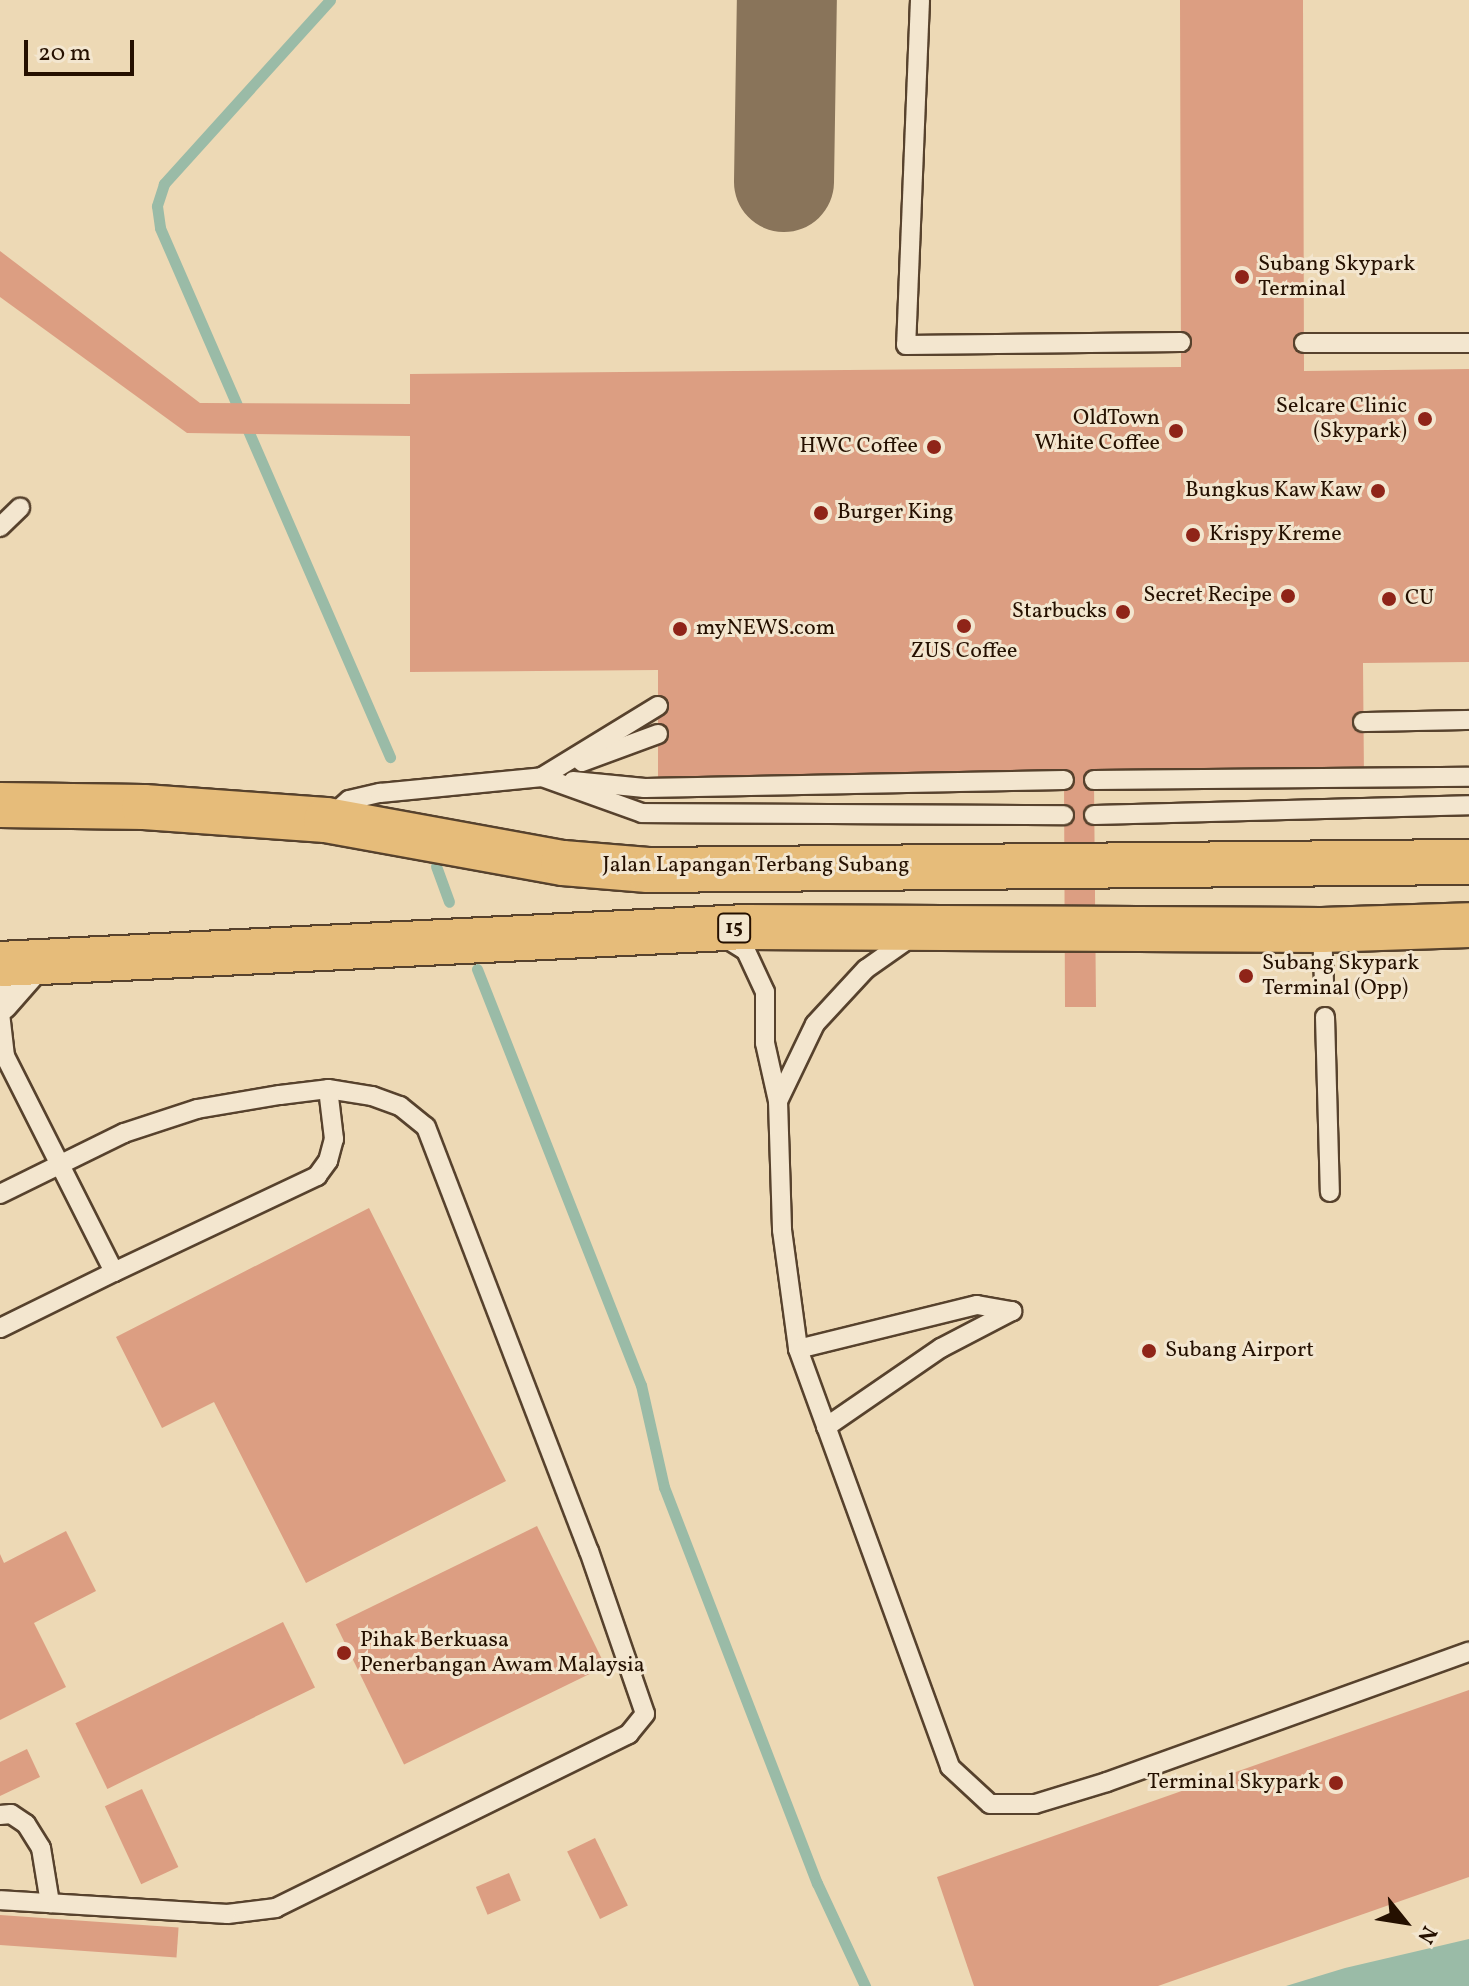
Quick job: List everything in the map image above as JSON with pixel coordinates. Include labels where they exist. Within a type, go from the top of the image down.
[{"type":"main road","name":"Jalan Lapangan Terbang Subang","points":[[0,805],[144,807],[326,820],[563,863],[648,870],[1469,862]]},
{"type":"main road","name":"15","points":[[17,963],[713,929],[1322,930],[1469,925]]},
{"type":"street","points":[[0,1002],[17,963]]},
{"type":"lane","points":[[920,0],[906,345],[1181,342]]},
{"type":"lane","points":[[1304,343],[1469,343]]},
{"type":"lane","points":[[0,527],[20,508]]},
{"type":"lane","points":[[542,777],[658,706]]},
{"type":"lane","points":[[1363,722],[1469,720]]},
{"type":"lane","points":[[542,777],[658,734]]},
{"type":"lane","points":[[542,777],[642,813],[1064,815]]},
{"type":"lane","points":[[326,820],[349,800],[380,793],[542,777],[645,788],[1064,780]]},
{"type":"lane","points":[[1094,780],[1469,777]]},
{"type":"lane","points":[[1094,815],[1469,805]]},
{"type":"lane","points":[[778,1101],[815,1024],[866,969],[925,927]]},
{"type":"lane","points":[[713,929],[746,951],[765,992],[765,1043],[778,1101],[782,1230],[798,1349],[950,1767],[990,1804],[1035,1804],[1107,1782],[1469,1652]]},
{"type":"lane","points":[[1322,930],[1324,982]]},
{"type":"lane","points":[[0,1013],[5,1056],[114,1272]]},
{"type":"lane","points":[[1325,1017],[1330,1192]]},
{"type":"lane","points":[[0,1328],[317,1176],[328,1161],[334,1139],[328,1089]]},
{"type":"lane","points":[[0,1194],[124,1133],[197,1109],[328,1089],[400,1106],[426,1127],[589,1551],[645,1714],[629,1734],[276,1908],[227,1914],[0,1900]]},
{"type":"lane","points":[[798,1349],[963,1307],[1012,1311],[941,1348],[826,1427]]},
{"type":"lane","points":[[0,1815],[11,1814],[26,1824],[41,1848],[50,1903]]},
{"type":"shaded area","points":[[1469,1939],[1469,1986],[1286,1986],[1345,1968]]},
{"type":"building","name":"Subang Skypark Terminal","points":[[1180,0],[1303,0],[1304,371],[1469,369],[1469,662],[1363,663],[1364,778],[1094,780],[1096,1007],[1065,1007],[1064,780],[658,782],[658,670],[410,672],[410,436],[187,433],[0,297],[0,251],[200,403],[410,404],[410,374],[1181,367]]},
{"type":"building","points":[[369,1208],[506,1481],[306,1583],[214,1402],[162,1428],[116,1337]]},
{"type":"building","points":[[537,1526],[605,1666],[404,1764],[336,1624]]},
{"type":"building","points":[[66,1531],[96,1591],[34,1623],[66,1687],[0,1720],[0,1554],[4,1563]]},
{"type":"building","points":[[283,1622],[315,1688],[107,1789],[75,1723]]},
{"type":"building","name":"Terminal Skypark","points":[[1469,1690],[1469,1877],[1158,1986],[974,1986],[937,1877]]},
{"type":"building","points":[[27,1749],[40,1777],[0,1796],[0,1762]]},
{"type":"building","points":[[142,1789],[178,1867],[141,1884],[105,1806]]},
{"type":"building","points":[[595,1838],[628,1905],[600,1919],[567,1852]]},
{"type":"building","points":[[509,1873],[521,1901],[488,1915],[476,1887]]},
{"type":"building","points":[[0,1915],[179,1927],[176,1957],[0,1945]]},
{"type":"waterway","points":[[330,0],[164,184],[157,206],[160,228],[390,757]]},
{"type":"waterway","points":[[436,866],[449,902]]},
{"type":"waterway","points":[[477,969],[641,1385],[664,1487],[817,1883],[865,1986]]},
{"type":"taxiway","points":[[784,182],[787,0]]},
{"type":"place","name":"Subang Skypark Terminal","points":[[1242,277]]},
{"type":"place","name":"Selcare Clinic (Skypark)","points":[[1425,419]]},
{"type":"place","name":"OldTown White Coffee","points":[[1176,431]]},
{"type":"place","name":"HWC Coffee","points":[[934,447]]},
{"type":"place","name":"Bungkus Kaw Kaw","points":[[1378,491]]},
{"type":"place","name":"Burger King","points":[[821,513]]},
{"type":"place","name":"Krispy Kreme","points":[[1193,535]]},
{"type":"place","name":"Secret Recipe","points":[[1288,596]]},
{"type":"place","name":"CU","points":[[1389,599]]},
{"type":"place","name":"Starbucks","points":[[1123,612]]},
{"type":"place","name":"ZUS Coffee","points":[[964,626]]},
{"type":"place","name":"myNEWS.com","points":[[680,629]]},
{"type":"place","name":"Subang Skypark Terminal (Opp)","points":[[1246,976]]},
{"type":"place","name":"Subang Airport","points":[[1149,1351]]},
{"type":"place","name":"Pihak Berkuasa Penerbangan Awam Malaysia","points":[[344,1653]]},
{"type":"place","name":"Terminal Skypark","points":[[1336,1783]]}]
